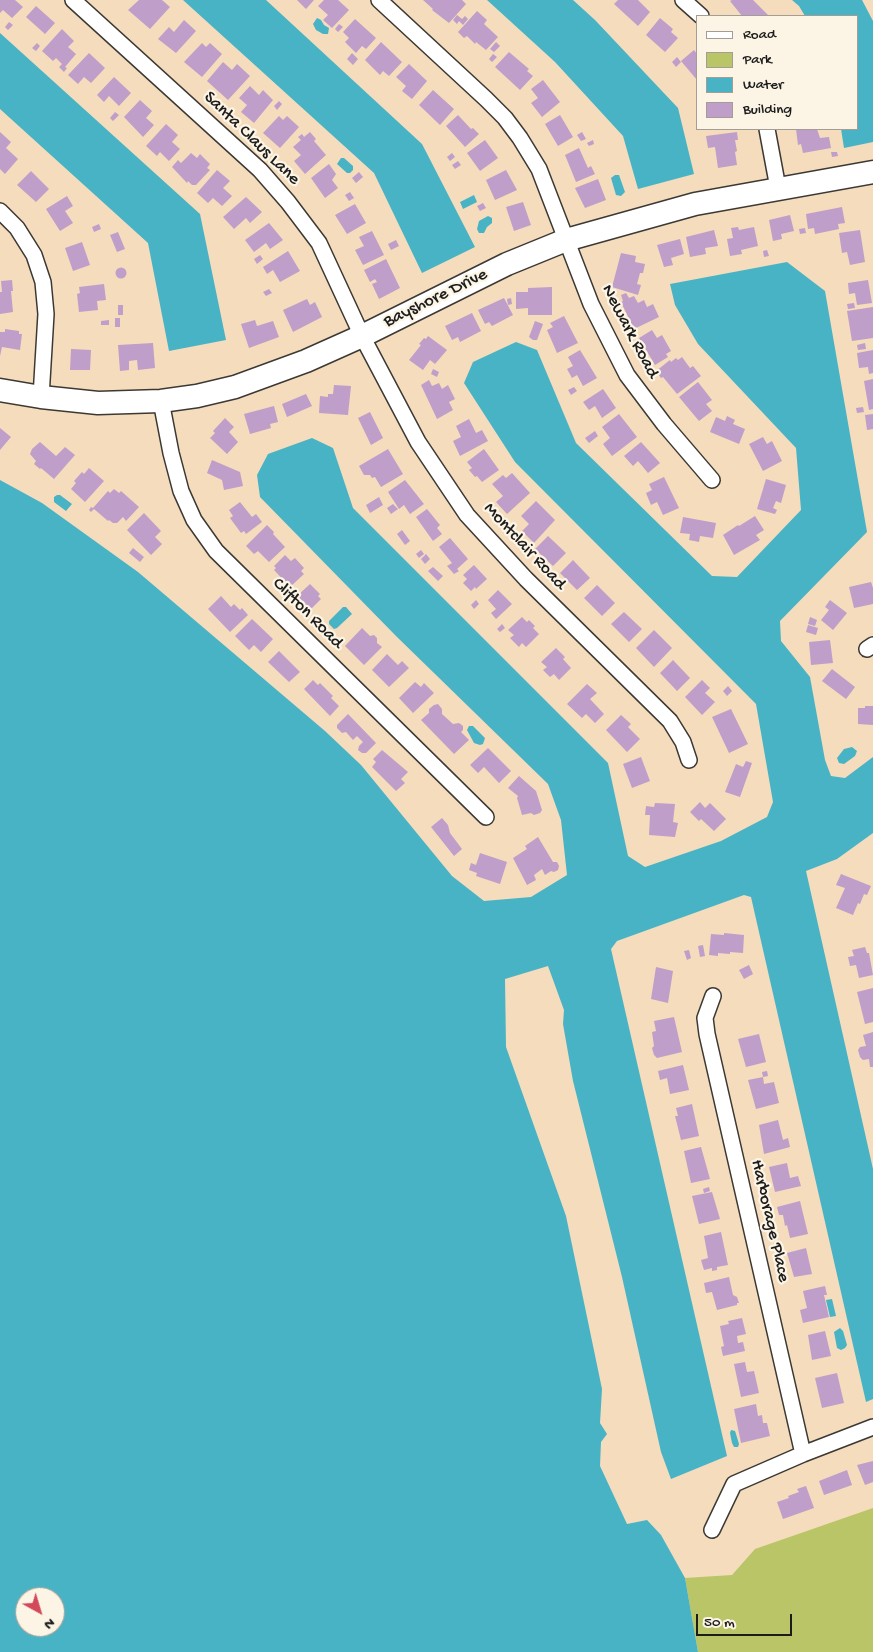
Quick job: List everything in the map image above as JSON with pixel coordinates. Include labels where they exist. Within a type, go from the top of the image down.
[{"type":"street","name":"Santa Claus Lane","points":[[73,0],[260,170],[288,202],[319,243],[362,336]]},
{"type":"street","name":"Newark Road","points":[[379,0],[505,118],[520,138],[539,169],[591,304],[627,375],[664,424],[712,480]]},
{"type":"street","points":[[683,0],[700,15]]},
{"type":"street","points":[[767,130],[778,188]]},
{"type":"street","name":"Bayshore Drive","points":[[0,390],[41,397],[98,403],[161,401],[197,396],[235,387],[306,362],[507,264],[566,240],[694,204],[873,172]]},
{"type":"street","points":[[0,211],[17,228],[34,255],[43,282],[46,314],[41,397]]},
{"type":"street","name":"Montclair Road","points":[[362,336],[418,442],[467,514],[526,579],[670,721],[683,742],[689,760]]},
{"type":"street","name":"Clifton Road","points":[[161,401],[171,454],[181,491],[194,520],[216,551],[486,817]]},
{"type":"street","name":"Harborage Place","points":[[713,996],[705,1018],[707,1034],[803,1454]]},
{"type":"street","points":[[712,1530],[734,1484],[803,1454],[873,1427]]},
{"type":"green space","points":[[873,1508],[873,1652],[698,1652],[685,1578],[732,1575],[755,1549]]},
{"type":"water","points":[[183,0],[266,0],[422,144],[475,247],[422,273],[374,173]]},
{"type":"water","points":[[487,0],[573,0],[595,20],[678,108],[694,174],[638,189],[623,136],[555,62]]},
{"type":"water","points":[[792,0],[862,0],[873,21],[873,142],[844,148],[841,130],[858,130],[858,15],[804,15],[799,6]]},
{"type":"water","points":[[317,18],[329,28],[328,34],[323,34],[316,30],[313,24]]},
{"type":"water","points":[[0,33],[200,214],[226,340],[169,351],[148,243],[0,109]]},
{"type":"water","points":[[341,158],[344,158],[353,166],[353,170],[350,173],[347,173],[337,164]]},
{"type":"water","points":[[619,175],[625,192],[621,196],[616,195],[611,178]]},
{"type":"water","points":[[474,195],[477,202],[463,209],[460,202]]},
{"type":"water","points":[[488,216],[492,218],[492,223],[484,233],[479,233],[477,229],[479,221]]},
{"type":"water","points":[[787,262],[825,291],[867,532],[780,621],[781,641],[810,677],[825,760],[831,776],[845,778],[873,757],[873,833],[837,859],[806,871],[873,1169],[873,1399],[866,1402],[751,897],[744,895],[617,941],[611,949],[727,1456],[671,1479],[661,1452],[622,1277],[573,1081],[563,1024],[564,1010],[548,966],[505,979],[506,1047],[566,1216],[602,1389],[600,1423],[607,1434],[601,1442],[600,1466],[627,1524],[647,1520],[661,1535],[685,1578],[698,1652],[0,1652],[0,480],[42,503],[138,572],[325,731],[361,765],[452,876],[484,901],[531,897],[567,875],[561,820],[548,784],[396,636],[260,497],[257,475],[268,454],[312,438],[333,448],[353,508],[608,763],[628,856],[645,867],[721,841],[767,817],[773,802],[756,704],[515,462],[464,383],[473,362],[516,342],[537,350],[576,443],[712,576],[737,577],[801,510],[796,448],[698,344],[675,305],[670,284]]},
{"type":"water","points":[[60,495],[72,504],[66,511],[54,502],[54,497]]},
{"type":"water","points":[[343,607],[346,607],[352,614],[334,629],[329,624],[329,621]]},
{"type":"water","points":[[469,726],[473,726],[485,738],[483,744],[474,743],[467,730]]},
{"type":"water","points":[[852,747],[857,751],[855,756],[844,764],[839,763],[837,758],[844,749]]},
{"type":"water","points":[[832,1299],[836,1316],[830,1317],[826,1300]]},
{"type":"water","points":[[840,1328],[843,1331],[847,1345],[841,1350],[837,1348],[834,1332]]},
{"type":"water","points":[[731,1430],[735,1431],[739,1444],[738,1447],[734,1447],[732,1443]]},
{"type":"building","points":[[0,0],[15,0],[23,7],[12,18],[3,10],[0,13]]},
{"type":"building","points":[[139,0],[162,0],[170,7],[150,29],[128,10]]},
{"type":"building","points":[[297,0],[314,0],[306,9]]},
{"type":"building","points":[[324,0],[338,0],[349,10],[332,28],[323,20],[328,15],[318,6]]},
{"type":"building","points":[[423,0],[462,0],[466,4],[449,23],[432,10]]},
{"type":"building","points":[[618,0],[638,0],[650,12],[638,26],[614,4]]},
{"type":"building","points":[[753,0],[768,15],[741,15],[730,1]]},
{"type":"building","points":[[36,6],[55,23],[45,34],[26,17]]},
{"type":"building","points":[[477,11],[487,20],[484,24],[498,37],[486,50],[476,42],[475,44],[467,36],[464,38],[458,32]]},
{"type":"building","points":[[457,15],[462,19],[465,16],[468,19],[463,25],[459,21],[457,24],[453,20]]},
{"type":"building","points":[[660,18],[673,29],[671,32],[678,38],[665,52],[646,35]]},
{"type":"building","points":[[355,19],[376,38],[366,49],[362,46],[356,53],[345,42],[349,38],[343,32]]},
{"type":"building","points":[[184,20],[196,31],[176,53],[158,39],[169,27],[174,32]]},
{"type":"building","points":[[9,22],[13,25],[8,30],[5,27]]},
{"type":"building","points":[[339,24],[343,27],[338,32],[335,29]]},
{"type":"building","points":[[62,29],[74,41],[68,47],[76,54],[65,67],[67,68],[64,72],[59,67],[62,64],[56,58],[53,61],[42,51]]},
{"type":"building","points":[[381,42],[402,62],[389,76],[383,71],[380,75],[365,60]]},
{"type":"building","points":[[496,42],[500,46],[494,52],[490,49]]},
{"type":"building","points":[[37,43],[40,46],[36,51],[32,48]]},
{"type":"building","points":[[202,43],[206,47],[210,43],[222,54],[202,77],[184,62]]},
{"type":"building","points":[[694,50],[696,53],[696,79],[681,61]]},
{"type":"building","points":[[509,52],[529,69],[527,71],[533,76],[520,90],[495,67]]},
{"type":"building","points":[[89,53],[105,68],[91,83],[84,77],[78,84],[68,75]]},
{"type":"building","points":[[352,53],[358,59],[353,65],[347,59]]},
{"type":"building","points":[[493,54],[497,57],[492,62],[489,59]]},
{"type":"building","points":[[677,57],[681,62],[676,67],[672,62]]},
{"type":"building","points":[[223,62],[232,70],[237,64],[250,76],[228,100],[207,81]]},
{"type":"building","points":[[409,64],[427,81],[412,99],[402,91],[406,86],[396,77]]},
{"type":"building","points":[[114,77],[131,93],[119,106],[109,96],[104,102],[97,95]]},
{"type":"building","points":[[543,80],[560,102],[542,117],[531,103],[538,98],[531,89]]},
{"type":"building","points":[[250,86],[259,95],[263,90],[273,100],[254,123],[241,112],[247,105],[239,98]]},
{"type":"building","points":[[433,90],[454,109],[440,125],[419,105]]},
{"type":"building","points":[[140,100],[152,111],[146,118],[154,125],[143,137],[124,117]]},
{"type":"building","points":[[279,101],[282,104],[277,110],[274,106]]},
{"type":"building","points":[[115,112],[119,115],[113,121],[110,118]]},
{"type":"building","points":[[458,115],[471,129],[473,128],[479,134],[465,147],[446,126]]},
{"type":"building","points":[[560,115],[573,137],[558,146],[545,124]]},
{"type":"building","points":[[279,116],[283,120],[287,116],[299,127],[280,148],[263,133]]},
{"type":"building","points":[[166,124],[178,135],[172,142],[180,149],[169,161],[160,152],[157,156],[146,146]]},
{"type":"building","points":[[796,130],[817,130],[820,138],[829,137],[831,148],[803,153],[801,144],[798,145]]},
{"type":"building","points":[[0,132],[11,142],[6,148],[18,159],[5,174],[0,169]]},
{"type":"building","points":[[310,132],[316,139],[314,141],[326,155],[305,174],[294,161],[301,155],[293,147],[301,140],[298,137],[302,134],[304,137]]},
{"type":"building","points":[[582,132],[586,139],[581,141],[577,135]]},
{"type":"building","points":[[737,132],[738,140],[735,140],[737,151],[735,152],[737,165],[718,168],[715,147],[708,148],[706,136]]},
{"type":"building","points":[[485,140],[498,158],[480,171],[467,153]]},
{"type":"building","points":[[593,140],[594,144],[589,146],[587,143]]},
{"type":"building","points":[[579,148],[588,168],[591,166],[595,174],[576,182],[565,155]]},
{"type":"building","points":[[831,152],[837,152],[838,156],[832,157]]},
{"type":"building","points":[[191,153],[197,158],[200,154],[210,164],[207,168],[210,170],[196,185],[192,185],[188,181],[187,183],[172,167],[178,160],[181,163]]},
{"type":"building","points":[[452,153],[455,157],[450,161],[447,157]]},
{"type":"building","points":[[458,161],[461,165],[455,169],[452,165]]},
{"type":"building","points":[[329,164],[336,174],[332,180],[338,188],[325,198],[311,178]]},
{"type":"building","points":[[217,170],[230,181],[223,188],[232,196],[222,206],[213,198],[208,203],[197,193]]},
{"type":"building","points":[[506,170],[517,190],[495,200],[486,180]]},
{"type":"building","points":[[31,171],[49,189],[36,202],[17,185]]},
{"type":"building","points":[[359,172],[363,177],[356,183],[352,178]]},
{"type":"building","points":[[598,179],[606,200],[585,208],[575,188]]},
{"type":"building","points":[[350,192],[354,198],[349,201],[345,195]]},
{"type":"building","points":[[67,196],[73,206],[65,211],[73,223],[60,231],[46,209]]},
{"type":"building","points":[[246,197],[262,212],[250,223],[246,218],[234,229],[223,217]]},
{"type":"building","points":[[523,202],[531,225],[514,231],[506,207]]},
{"type":"building","points":[[483,203],[486,208],[480,211],[477,206]]},
{"type":"building","points":[[355,204],[366,223],[347,234],[335,215]]},
{"type":"building","points":[[842,207],[845,223],[838,224],[839,229],[815,234],[814,228],[808,229],[806,214]]},
{"type":"building","points":[[790,215],[794,231],[781,234],[782,239],[773,241],[769,220]]},
{"type":"building","points":[[269,223],[283,240],[270,249],[266,243],[254,252],[245,240]]},
{"type":"building","points":[[99,224],[101,229],[94,232],[92,227]]},
{"type":"building","points":[[738,227],[739,230],[754,227],[758,246],[741,250],[742,254],[730,256],[727,239],[733,238],[731,228]]},
{"type":"building","points":[[805,228],[806,233],[800,234],[799,229]]},
{"type":"building","points":[[714,230],[718,246],[705,248],[706,254],[690,257],[686,237]]},
{"type":"building","points":[[860,230],[865,262],[850,265],[847,252],[842,253],[839,233]]},
{"type":"building","points":[[372,231],[384,255],[363,265],[355,250],[364,246],[359,237]]},
{"type":"building","points":[[118,232],[125,249],[117,252],[110,235]]},
{"type":"building","points":[[680,239],[684,254],[671,258],[673,265],[664,267],[657,245]]},
{"type":"building","points":[[396,240],[399,246],[391,250],[388,244]]},
{"type":"building","points":[[82,242],[90,265],[73,271],[65,248]]},
{"type":"building","points":[[767,250],[769,256],[764,257],[763,251]]},
{"type":"building","points":[[288,251],[300,271],[280,282],[273,270],[267,274],[263,267]]},
{"type":"building","points":[[621,253],[636,256],[635,262],[645,264],[637,284],[641,285],[638,295],[612,287]]},
{"type":"building","points":[[260,255],[263,259],[257,264],[254,259]]},
{"type":"building","points":[[386,259],[400,288],[379,299],[372,284],[377,282],[375,279],[370,282],[364,270]]},
{"type":"building","points":[[119,268],[123,268],[126,273],[125,277],[119,278],[116,275],[116,271]]},
{"type":"building","points":[[12,280],[13,312],[0,314],[1,281]]},
{"type":"building","points":[[868,280],[872,303],[857,305],[855,293],[849,294],[848,283]]},
{"type":"building","points":[[104,284],[106,300],[97,301],[98,310],[79,312],[77,294],[80,293],[79,287]]},
{"type":"building","points":[[552,287],[552,315],[528,315],[528,308],[516,309],[516,292],[528,292],[528,288]]},
{"type":"building","points":[[269,289],[272,293],[266,296],[263,292]]},
{"type":"building","points":[[626,293],[629,298],[634,296],[638,303],[644,300],[647,307],[653,304],[659,317],[634,329],[621,302],[623,301],[621,295]]},
{"type":"building","points":[[504,298],[513,315],[492,326],[489,322],[485,324],[478,310]]},
{"type":"building","points":[[511,298],[512,304],[508,305],[507,299]]},
{"type":"building","points":[[307,299],[310,305],[315,302],[322,317],[293,332],[283,310]]},
{"type":"building","points":[[854,303],[855,308],[848,309],[847,304]]},
{"type":"building","points":[[118,305],[123,305],[123,315],[118,315]]},
{"type":"building","points":[[873,307],[873,338],[852,341],[847,311]]},
{"type":"building","points":[[472,313],[481,331],[460,342],[458,337],[452,340],[445,326]]},
{"type":"building","points":[[564,316],[578,343],[557,353],[547,330],[553,327],[550,323]]},
{"type":"building","points":[[115,318],[120,318],[120,327],[115,327]]},
{"type":"building","points":[[109,320],[109,325],[101,325],[101,321]]},
{"type":"building","points":[[255,320],[257,326],[273,321],[279,337],[249,348],[241,324]]},
{"type":"building","points":[[535,321],[543,324],[537,340],[533,340],[529,337]]},
{"type":"building","points":[[5,329],[19,331],[19,334],[22,334],[20,350],[2,347],[0,356],[0,332],[5,332]]},
{"type":"building","points":[[652,330],[657,338],[662,335],[671,351],[666,354],[668,357],[655,365],[639,338]]},
{"type":"building","points":[[428,336],[447,350],[435,364],[430,360],[423,370],[409,360],[421,345],[419,344]]},
{"type":"building","points":[[153,343],[155,368],[138,370],[137,360],[129,361],[129,370],[120,371],[118,345]]},
{"type":"building","points":[[865,343],[866,349],[858,350],[857,345]]},
{"type":"building","points":[[71,349],[91,350],[90,370],[70,370]]},
{"type":"building","points":[[580,350],[597,378],[583,386],[577,375],[572,378],[567,369],[573,366],[568,357]]},
{"type":"building","points":[[873,350],[873,373],[869,374],[868,367],[859,368],[857,353]]},
{"type":"building","points":[[682,357],[690,368],[693,366],[701,376],[677,394],[656,371],[670,360],[671,362],[676,358],[678,360]]},
{"type":"building","points":[[433,369],[439,372],[437,377],[431,374]]},
{"type":"building","points":[[873,379],[873,409],[869,410],[864,381]]},
{"type":"building","points":[[429,380],[432,386],[439,383],[442,389],[448,385],[455,399],[449,402],[453,410],[437,419],[421,385]]},
{"type":"building","points":[[698,382],[712,400],[706,404],[712,411],[699,421],[679,397]]},
{"type":"building","points":[[334,385],[351,386],[348,415],[319,413],[320,396],[328,397],[328,394],[333,394]]},
{"type":"building","points":[[574,387],[577,391],[571,395],[568,390]]},
{"type":"building","points":[[603,389],[616,408],[602,418],[595,406],[589,410],[583,402]]},
{"type":"building","points":[[306,394],[312,406],[287,417],[282,404]]},
{"type":"building","points":[[274,406],[278,422],[270,424],[271,428],[250,434],[244,414]]},
{"type":"building","points":[[863,407],[864,412],[857,413],[856,408]]},
{"type":"building","points":[[370,412],[383,438],[371,445],[358,418]]},
{"type":"building","points":[[619,414],[637,437],[612,456],[603,444],[610,438],[602,427]]},
{"type":"building","points":[[873,414],[873,429],[867,430],[865,415]]},
{"type":"building","points":[[727,416],[735,420],[733,424],[745,429],[739,444],[710,432],[716,417],[725,421]]},
{"type":"building","points":[[225,418],[234,427],[229,432],[238,442],[227,454],[210,438],[215,433],[213,431]]},
{"type":"building","points":[[469,419],[476,433],[482,430],[488,441],[460,456],[453,441],[461,437],[456,426]]},
{"type":"building","points":[[0,428],[11,437],[0,450]]},
{"type":"building","points":[[595,431],[598,436],[589,443],[585,438]]},
{"type":"building","points":[[763,437],[767,444],[772,441],[782,461],[763,471],[749,444]]},
{"type":"building","points":[[40,442],[56,456],[65,447],[75,455],[54,479],[34,464],[36,461],[30,454],[32,449]]},
{"type":"building","points":[[641,442],[660,463],[648,473],[638,461],[633,466],[624,456]]},
{"type":"building","points":[[388,449],[403,474],[381,487],[375,477],[372,478],[370,475],[364,475],[359,466]]},
{"type":"building","points":[[484,449],[499,470],[482,482],[469,470],[472,468],[467,462]]},
{"type":"building","points":[[212,460],[240,472],[243,486],[224,490],[222,480],[207,473]]},
{"type":"building","points":[[89,468],[104,481],[85,502],[71,489],[76,483],[74,481],[82,472],[84,474]]},
{"type":"building","points":[[512,473],[530,493],[507,514],[496,502],[503,496],[492,484],[503,475],[506,478]]},
{"type":"building","points":[[664,477],[679,508],[663,515],[657,502],[651,505],[646,493],[652,490],[649,484]]},
{"type":"building","points":[[766,479],[786,485],[781,503],[776,501],[773,508],[777,510],[775,514],[757,509]]},
{"type":"building","points":[[405,480],[424,504],[410,514],[404,505],[399,509],[388,492]]},
{"type":"building","points":[[114,489],[119,493],[121,491],[139,507],[126,521],[123,517],[117,523],[113,523],[94,509],[91,512],[89,510],[108,491],[110,493]]},
{"type":"building","points":[[379,497],[383,505],[370,513],[366,505]]},
{"type":"building","points":[[536,501],[555,520],[534,543],[522,531],[529,524],[521,516]]},
{"type":"building","points":[[240,502],[252,517],[256,514],[262,522],[246,534],[244,531],[241,533],[230,518],[233,516],[229,510]]},
{"type":"building","points":[[393,504],[398,509],[391,514],[387,508]]},
{"type":"building","points":[[427,509],[440,525],[437,528],[442,534],[433,541],[416,517]]},
{"type":"building","points":[[144,513],[161,531],[155,537],[162,544],[151,555],[127,530]]},
{"type":"building","points":[[755,516],[764,530],[756,535],[760,540],[734,555],[723,535]]},
{"type":"building","points":[[683,517],[716,523],[713,538],[700,536],[699,542],[689,540],[690,534],[680,533]]},
{"type":"building","points":[[267,525],[285,547],[269,562],[258,551],[254,554],[246,546]]},
{"type":"building","points":[[402,530],[410,541],[405,545],[397,534]]},
{"type":"building","points":[[548,536],[566,553],[553,566],[535,549]]},
{"type":"building","points":[[450,538],[468,559],[457,569],[459,571],[454,574],[447,566],[452,563],[439,547]]},
{"type":"building","points":[[133,548],[144,557],[140,562],[129,553]]},
{"type":"building","points":[[421,550],[424,554],[419,558],[416,554]]},
{"type":"building","points":[[426,554],[430,559],[425,564],[421,559]]},
{"type":"building","points":[[285,555],[291,561],[295,558],[304,568],[301,571],[304,574],[290,587],[274,570],[276,568],[274,566]]},
{"type":"building","points":[[573,560],[590,578],[577,590],[560,573]]},
{"type":"building","points":[[474,565],[487,579],[471,591],[463,583],[467,579],[463,575]]},
{"type":"building","points":[[433,567],[443,576],[438,581],[428,571]]},
{"type":"building","points":[[871,582],[873,604],[854,608],[849,587]]},
{"type":"building","points":[[310,584],[320,594],[318,596],[321,599],[309,611],[296,597]]},
{"type":"building","points":[[597,585],[615,603],[602,616],[584,598]]},
{"type":"building","points":[[498,590],[512,604],[496,619],[491,613],[496,609],[488,600]]},
{"type":"building","points":[[221,596],[231,607],[234,604],[240,610],[242,608],[248,615],[230,632],[208,609]]},
{"type":"building","points":[[476,600],[479,604],[474,609],[471,605]]},
{"type":"building","points":[[830,600],[847,613],[833,630],[821,620],[829,610],[825,607]]},
{"type":"building","points":[[624,612],[642,629],[629,642],[611,624]]},
{"type":"building","points":[[522,617],[527,622],[529,620],[535,626],[533,628],[539,634],[526,647],[522,643],[519,647],[510,638],[514,635],[508,630]]},
{"type":"building","points":[[810,617],[817,620],[815,626],[808,624]]},
{"type":"building","points":[[252,619],[273,639],[261,652],[254,645],[249,650],[235,636]]},
{"type":"building","points":[[502,624],[505,628],[500,632],[497,629]]},
{"type":"building","points":[[808,625],[818,628],[816,635],[806,632]]},
{"type":"building","points":[[362,628],[370,636],[374,635],[377,638],[377,643],[382,647],[364,665],[345,646]]},
{"type":"building","points":[[654,630],[672,648],[654,667],[636,648]]},
{"type":"building","points":[[830,640],[833,663],[811,665],[809,642]]},
{"type":"building","points":[[556,648],[565,657],[563,659],[571,668],[559,680],[554,674],[550,677],[543,670],[547,667],[541,662]]},
{"type":"building","points":[[279,651],[300,672],[289,682],[268,662]]},
{"type":"building","points":[[387,654],[398,665],[402,661],[409,668],[389,687],[372,670]]},
{"type":"building","points":[[673,660],[690,678],[677,691],[660,673]]},
{"type":"building","points":[[832,669],[855,687],[846,699],[822,681]]},
{"type":"building","points":[[313,680],[318,685],[320,683],[333,696],[331,698],[339,706],[330,716],[304,689]]},
{"type":"building","points":[[702,680],[710,688],[705,693],[715,702],[702,715],[685,697]]},
{"type":"building","points":[[415,682],[421,687],[424,683],[434,693],[413,713],[399,698]]},
{"type":"building","points":[[587,684],[597,693],[590,699],[604,714],[595,723],[586,714],[582,718],[567,704]]},
{"type":"building","points":[[728,686],[732,691],[727,696],[723,691]]},
{"type":"building","points":[[438,704],[442,709],[442,714],[453,724],[459,723],[463,726],[461,732],[469,740],[454,754],[421,720],[429,713],[429,709]]},
{"type":"building","points":[[865,706],[873,706],[873,725],[858,724],[858,708],[865,708]]},
{"type":"building","points":[[731,709],[748,744],[729,753],[712,717]]},
{"type":"building","points":[[348,714],[376,743],[366,753],[358,750],[363,742],[357,736],[353,740],[346,732],[342,733],[337,728],[337,725]]},
{"type":"building","points":[[621,715],[631,724],[628,727],[640,739],[627,752],[606,730]]},
{"type":"building","points":[[488,748],[511,771],[499,783],[484,767],[478,773],[470,765]]},
{"type":"building","points":[[382,750],[408,772],[401,779],[405,783],[396,791],[372,767],[376,762],[373,759]]},
{"type":"building","points":[[641,757],[650,781],[632,788],[623,764]]},
{"type":"building","points":[[746,761],[752,763],[740,797],[725,792],[736,764],[743,767]]},
{"type":"building","points":[[519,776],[536,791],[542,810],[540,813],[522,815],[518,796],[508,788]]},
{"type":"building","points":[[700,802],[705,808],[710,803],[726,819],[714,831],[690,812]]},
{"type":"building","points":[[655,803],[675,804],[673,822],[678,823],[675,837],[649,835],[650,815],[645,815],[646,806],[654,807]]},
{"type":"building","points":[[442,818],[462,849],[454,856],[431,827]]},
{"type":"building","points":[[538,837],[553,862],[557,862],[559,866],[558,870],[551,871],[545,875],[542,869],[534,875],[536,880],[527,885],[513,858],[527,849],[525,846]]},
{"type":"building","points":[[480,853],[507,862],[500,884],[476,876],[477,873],[469,870],[471,863],[476,865]]},
{"type":"building","points":[[841,874],[871,886],[867,895],[864,894],[860,904],[858,903],[853,915],[836,908],[845,888],[836,885]]},
{"type":"building","points":[[724,933],[744,935],[743,953],[730,952],[730,954],[718,953],[718,956],[709,955],[711,934],[724,935]]},
{"type":"building","points":[[703,945],[705,956],[700,957],[698,946]]},
{"type":"building","points":[[865,947],[867,953],[869,953],[873,975],[859,978],[856,965],[850,966],[848,957],[854,956],[852,950]]},
{"type":"building","points":[[689,950],[691,958],[687,960],[684,951]]},
{"type":"building","points":[[749,965],[753,974],[744,979],[739,970]]},
{"type":"building","points":[[656,967],[673,971],[668,1003],[651,999]]},
{"type":"building","points":[[873,988],[873,1022],[865,1024],[857,992]]},
{"type":"building","points":[[674,1017],[682,1052],[657,1058],[652,1048],[654,1046],[652,1032],[656,1031],[654,1021]]},
{"type":"building","points":[[873,1032],[873,1067],[870,1067],[869,1059],[863,1060],[858,1050],[860,1047],[866,1046],[863,1035]]},
{"type":"building","points":[[759,1034],[766,1062],[746,1067],[738,1039]]},
{"type":"building","points":[[683,1065],[689,1090],[670,1094],[667,1078],[660,1080],[658,1071]]},
{"type":"building","points":[[767,1071],[768,1076],[763,1077],[762,1072]]},
{"type":"building","points":[[763,1077],[764,1084],[774,1082],[779,1103],[756,1109],[748,1080]]},
{"type":"building","points":[[692,1104],[699,1136],[681,1140],[675,1116],[678,1116],[676,1108]]},
{"type":"building","points":[[778,1120],[783,1140],[788,1138],[790,1147],[764,1154],[759,1125]]},
{"type":"building","points":[[701,1147],[710,1179],[691,1183],[684,1151]]},
{"type":"building","points":[[787,1163],[790,1178],[798,1176],[801,1186],[775,1192],[769,1167]]},
{"type":"building","points":[[709,1187],[710,1191],[704,1193],[703,1189]]},
{"type":"building","points":[[712,1192],[720,1219],[699,1224],[692,1196]]},
{"type":"building","points":[[800,1201],[808,1234],[790,1238],[783,1215],[779,1215],[777,1207]]},
{"type":"building","points":[[721,1232],[728,1265],[717,1267],[717,1270],[712,1271],[712,1268],[704,1270],[701,1260],[708,1258],[704,1236]]},
{"type":"building","points":[[806,1248],[812,1274],[794,1277],[787,1253]]},
{"type":"building","points":[[729,1277],[733,1295],[737,1297],[739,1303],[717,1310],[712,1292],[706,1293],[704,1283]]},
{"type":"building","points":[[825,1286],[827,1295],[824,1295],[829,1317],[803,1323],[800,1310],[807,1308],[803,1291]]},
{"type":"building","points":[[742,1318],[746,1334],[737,1336],[738,1343],[743,1342],[745,1351],[723,1356],[721,1347],[724,1346],[720,1326],[729,1324],[728,1321]]},
{"type":"building","points":[[825,1331],[831,1356],[812,1360],[808,1335]]},
{"type":"building","points":[[745,1362],[747,1372],[754,1371],[759,1393],[741,1397],[734,1364]]},
{"type":"building","points":[[837,1373],[844,1403],[822,1408],[815,1378]]},
{"type":"building","points":[[756,1404],[758,1416],[762,1415],[763,1423],[767,1423],[770,1436],[741,1443],[734,1409]]},
{"type":"building","points":[[873,1461],[873,1482],[865,1485],[857,1465]]},
{"type":"building","points":[[847,1470],[852,1485],[824,1495],[819,1481]]},
{"type":"building","points":[[806,1486],[814,1508],[783,1519],[777,1502],[789,1498],[788,1496],[799,1492],[797,1489]]}]
